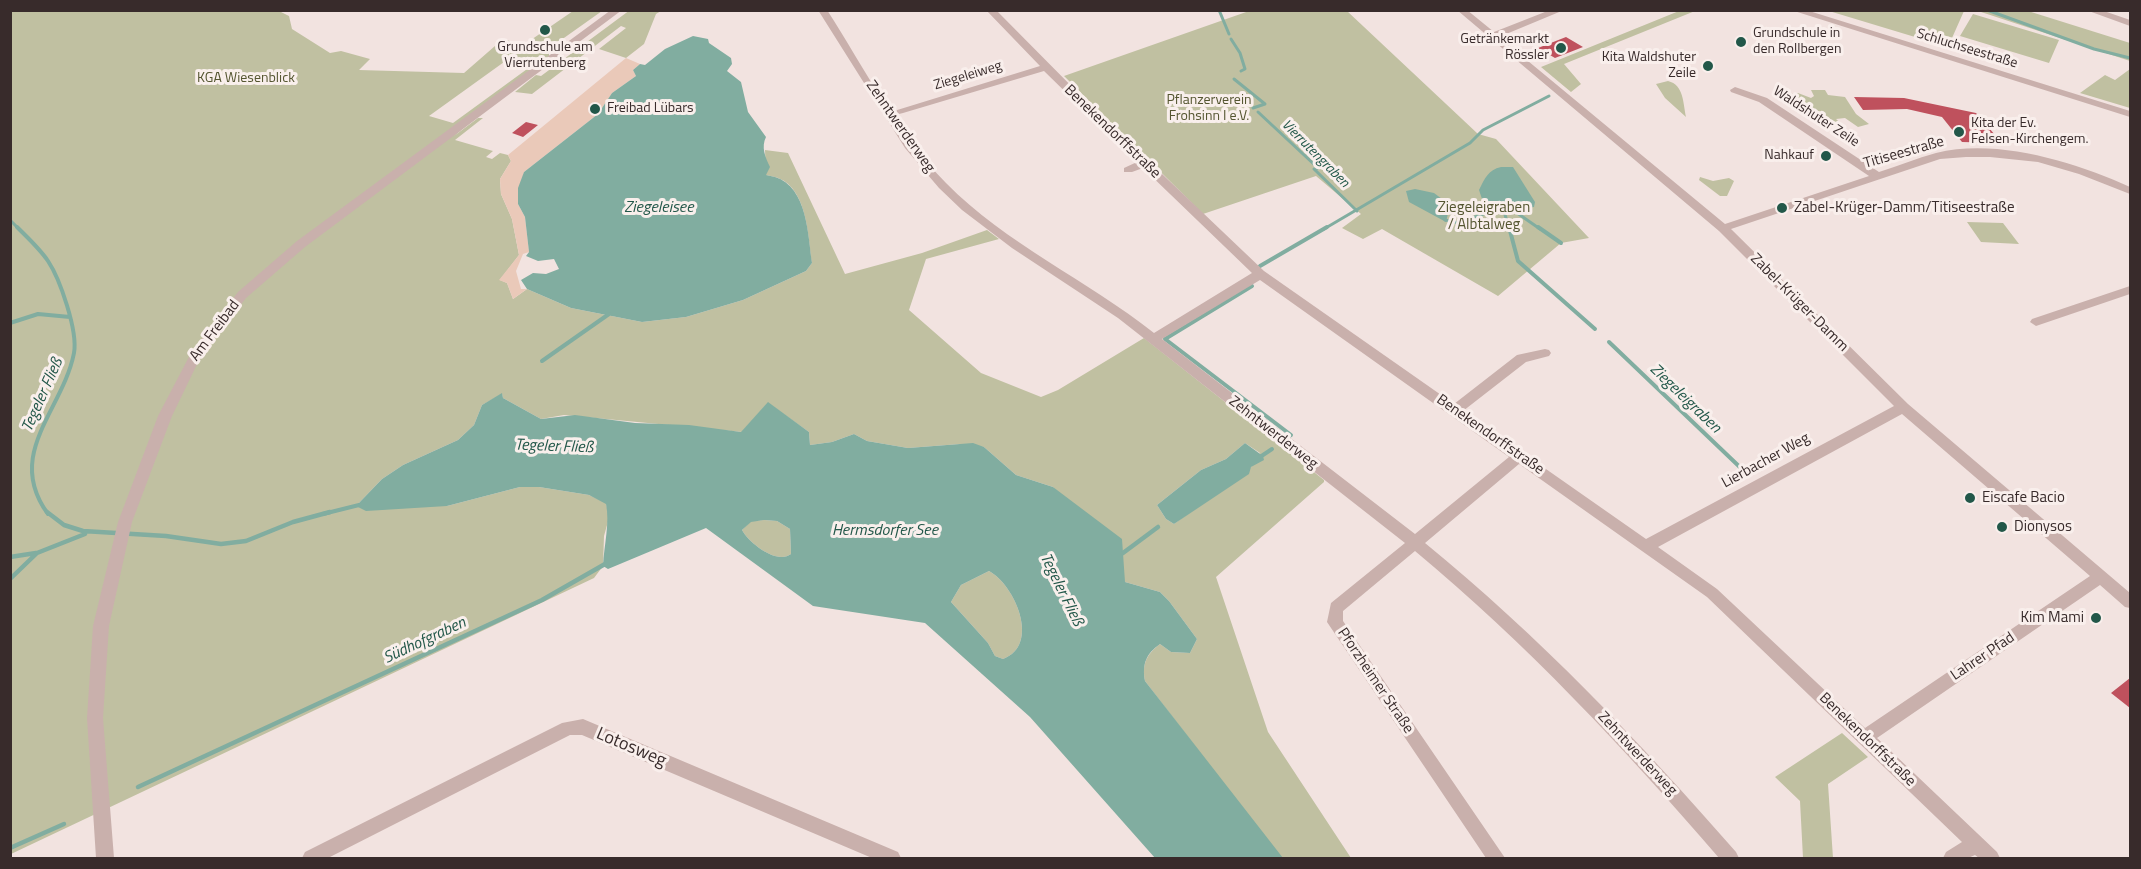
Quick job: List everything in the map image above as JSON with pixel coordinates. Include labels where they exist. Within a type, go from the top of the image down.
[{"type":"street","name":"Am Freibad","points":[[105,858],[95,718],[101,626],[125,522],[165,416],[195,356],[242,295],[300,244],[618,10]]},
{"type":"street","name":"Zehntwerderweg","points":[[822,10],[904,136],[945,188],[976,215],[1153,339],[1414,543],[1557,668],[1661,777],[1730,858]]},
{"type":"street","name":"Benekendorffstraße","points":[[990,10],[1260,274],[1712,593],[1991,858]]},
{"type":"street","name":"Zabel-Krüger-Damm","points":[[1461,10],[1723,228],[1903,407],[2130,602]]},
{"type":"street","points":[[1493,36],[1560,10]]},
{"type":"street","name":"Schluchseestraße","points":[[1795,10],[2130,114]]},
{"type":"street","points":[[2090,10],[2126,22],[2128,10]]},
{"type":"street","name":"Ziegeleiweg","points":[[899,111],[1046,67]]},
{"type":"street","name":"Waldshuter Zeile","points":[[1735,90],[1763,100],[1877,176]]},
{"type":"street","name":"Titiseestraße","points":[[1723,228],[1939,156],[1995,152],[2059,162],[2130,191]]},
{"type":"street","points":[[1128,170],[1144,163]]},
{"type":"street","points":[[1153,339],[1260,274]]},
{"type":"street","points":[[2036,322],[2130,290]]},
{"type":"street","points":[[1455,410],[1522,358],[1545,353]]},
{"type":"street","name":"Lierbacher Weg","points":[[1646,546],[1903,407]]},
{"type":"street","name":"Pforzheimer Straße","points":[[1496,858],[1335,622],[1336,608],[1519,456]]},
{"type":"street","name":"Lahrer Pfad","points":[[1864,736],[2100,577]]},
{"type":"street","name":"Lotosweg","points":[[311,858],[556,734],[575,727],[592,731],[891,858]]},
{"type":"street","points":[[1952,858],[1976,844]]},
{"type":"green space","points":[[630,10],[661,11],[656,14],[644,44],[626,58],[599,49],[626,28],[621,26],[532,94],[515,92],[536,75],[541,76]]},
{"type":"green space","name":"KGA Wiesenblick","points":[[10,11],[279,11],[289,16],[292,29],[330,53],[341,51],[370,59],[359,70],[464,73],[503,39],[549,53],[549,56],[454,136],[478,118],[483,118],[455,140],[493,151],[486,157],[492,159],[500,153],[508,155],[511,161],[500,179],[501,194],[512,219],[519,255],[500,280],[507,283],[513,299],[527,289],[571,308],[642,322],[686,317],[743,300],[806,271],[812,263],[807,227],[800,202],[786,182],[766,175],[765,150],[788,153],[845,274],[922,253],[987,230],[999,239],[926,259],[909,310],[981,373],[1041,397],[1058,390],[1144,338],[1324,480],[1216,577],[1268,732],[1351,858],[1283,858],[1278,855],[1145,681],[1146,660],[1160,644],[1171,652],[1190,653],[1197,639],[1160,592],[1125,582],[1053,487],[1016,475],[984,447],[960,444],[908,448],[867,441],[854,434],[832,442],[810,445],[809,432],[768,403],[742,432],[564,415],[541,419],[503,398],[502,394],[482,405],[474,425],[458,440],[403,465],[382,479],[356,506],[447,506],[520,487],[539,487],[589,495],[606,503],[609,518],[604,536],[603,566],[594,578],[11,854]],"holes":[[[511,57],[534,64],[453,123],[429,116]],[[1245,443],[1260,453],[1251,467],[1174,524],[1166,519],[1157,505],[1201,470],[1226,459]]]},
{"type":"green space","points":[[573,11],[602,11],[547,50],[525,44]]},
{"type":"green space","points":[[1249,11],[1347,11],[1478,134],[1496,139],[1589,238],[1561,243],[1498,296],[1382,229],[1363,239],[1342,228],[1361,214],[1316,176],[1203,214],[1064,76]]},
{"type":"green space","points":[[1679,11],[1695,11],[1564,64],[1581,84],[1571,92],[1541,67]]},
{"type":"green space","points":[[1829,11],[1964,11],[1948,47]]},
{"type":"green space","points":[[1978,11],[2028,11],[2130,43],[2130,61]]},
{"type":"green space","points":[[1973,14],[2059,40],[2049,63],[1960,36]]},
{"type":"green space","points":[[2130,69],[2130,108],[2080,93],[2105,75],[2115,80]]},
{"type":"green space","points":[[1668,81],[1680,90],[1686,117],[1665,98],[1656,84]]},
{"type":"green space","points":[[1811,90],[1825,90],[1828,95],[1845,97],[1856,114],[1869,124],[1858,127],[1845,118],[1836,119],[1842,124],[1831,126],[1808,110],[1787,103],[1783,95],[1798,93],[1811,98],[1814,96]]},
{"type":"green space","points":[[1700,177],[1713,181],[1729,178],[1734,181],[1727,196],[1720,196],[1699,180]]},
{"type":"green space","points":[[1967,222],[2003,223],[2019,244],[1981,242]]},
{"type":"green space","points":[[751,521],[777,521],[790,529],[791,554],[785,557],[771,555],[751,541],[742,530]]},
{"type":"green space","points":[[989,571],[1008,589],[1020,615],[1022,629],[1020,641],[1014,652],[1003,659],[995,656],[988,643],[951,602],[961,585]]},
{"type":"green space","points":[[1842,733],[1868,757],[1828,784],[1833,858],[1803,858],[1800,801],[1775,777]]},
{"type":"sand","points":[[626,58],[640,64],[633,70],[636,76],[612,93],[598,114],[524,172],[518,204],[525,217],[529,252],[523,254],[516,271],[521,289],[527,289],[513,299],[507,283],[499,280],[519,255],[512,219],[501,194],[500,179],[511,161],[508,155]]},
{"type":"water","name":"Ziegeleisee","points":[[693,36],[708,39],[709,43],[731,58],[732,64],[727,71],[741,82],[748,112],[766,137],[765,156],[770,167],[766,175],[786,182],[800,202],[807,227],[812,263],[806,271],[743,300],[686,317],[642,322],[571,308],[527,289],[521,280],[533,273],[546,274],[559,269],[554,259],[538,261],[526,256],[529,252],[525,217],[518,204],[518,188],[524,172],[598,114],[612,93],[636,76],[633,70],[640,64],[645,65],[665,49]]},
{"type":"water","points":[[1501,167],[1513,167],[1535,202],[1534,207],[1506,212],[1491,211],[1483,202],[1479,190],[1483,182],[1490,172]]},
{"type":"water","points":[[1415,189],[1434,193],[1450,205],[1446,222],[1409,202],[1406,191]]},
{"type":"water","name":"Hermsdorfer See","points":[[502,393],[503,398],[541,419],[575,415],[635,423],[689,425],[741,432],[768,402],[809,432],[810,445],[832,442],[854,434],[867,441],[908,448],[973,443],[984,447],[1016,475],[1053,487],[1122,539],[1125,582],[1160,592],[1197,639],[1190,653],[1171,652],[1160,644],[1155,648],[1146,660],[1145,681],[1283,858],[1155,858],[1030,717],[925,623],[813,606],[706,528],[608,569],[603,566],[607,526],[606,504],[589,495],[539,487],[520,487],[447,506],[366,511],[356,506],[382,479],[403,465],[458,440],[474,425],[482,405]],"holes":[[[777,521],[790,529],[791,554],[785,557],[771,555],[751,541],[742,530],[751,522]],[[989,571],[1008,589],[1020,615],[1022,629],[1020,641],[1014,652],[1003,659],[995,656],[988,643],[951,602],[961,585]]]},
{"type":"water","points":[[1245,443],[1263,456],[1264,460],[1251,467],[1249,474],[1174,524],[1166,519],[1157,505],[1201,470],[1226,459]]},
{"type":"building","name":"Getränkemarkt Rössler","points":[[1566,37],[1583,47],[1555,58],[1538,48]]},
{"type":"building","points":[[1854,97],[1904,98],[1976,113],[2002,143],[1962,142],[1942,117],[1907,109],[1863,110]]},
{"type":"building","points":[[526,122],[538,125],[523,137],[512,133]]},
{"type":"building","points":[[2130,678],[2130,708],[2111,693]]},
{"type":"waterway","name":"Vierrutengraben","points":[[1219,10],[1229,34]]},
{"type":"waterway","points":[[1987,10],[2094,49],[2130,58]]},
{"type":"waterway","name":"Vierrutengraben","points":[[1231,39],[1240,53],[1245,69],[1241,71]]},
{"type":"waterway","name":"Vierrutengraben","points":[[1234,79],[1265,104],[1253,108]]},
{"type":"waterway","points":[[1356,210],[1470,143],[1483,130],[1549,96]]},
{"type":"waterway","name":"Vierrutengraben","points":[[1258,112],[1318,168],[1314,169],[1356,210]]},
{"type":"waterway","points":[[1510,208],[1540,229]]},
{"type":"waterway","points":[[1324,229],[1356,210]]},
{"type":"waterway","points":[[1445,220],[1459,223],[1494,210]]},
{"type":"waterway","name":"Ziegeleigraben","points":[[1504,211],[1509,229]]},
{"type":"waterway","name":"Tegeler Fließ","points":[[10,220],[17,227]]},
{"type":"waterway","name":"Tegeler Fließ","points":[[17,227],[41,252],[53,269],[63,292],[75,343],[68,374],[40,432],[34,452],[32,472],[36,492],[48,514]]},
{"type":"waterway","points":[[1260,266],[1327,227]]},
{"type":"waterway","name":"Ziegeleigraben","points":[[1509,227],[1518,261],[1595,329]]},
{"type":"waterway","points":[[1538,227],[1561,243]]},
{"type":"waterway","points":[[1252,286],[1165,339],[1291,435],[1286,438]]},
{"type":"waterway","points":[[10,323],[38,314],[70,317]]},
{"type":"waterway","points":[[542,361],[609,314]]},
{"type":"waterway","name":"Ziegeleigraben","points":[[1609,342],[1745,472]]},
{"type":"waterway","points":[[1260,457],[1272,449]]},
{"type":"waterway","name":"Tegeler Fließ","points":[[323,514],[359,505]]},
{"type":"waterway","name":"Tegeler Fließ","points":[[47,512],[64,525],[83,531],[166,536],[221,544],[246,541],[293,522],[330,512]]},
{"type":"waterway","points":[[1123,553],[1158,527]]},
{"type":"waterway","points":[[10,579],[37,553],[85,534]]},
{"type":"waterway","points":[[10,557],[36,553]]},
{"type":"waterway","name":"Südhofgraben","points":[[138,787],[542,600],[605,564]]},
{"type":"waterway","name":"Südhofgraben","points":[[10,848],[64,824]]},
{"type":"place","name":"Grundschule am Vierrutenberg","points":[[545,30]]},
{"type":"place","name":"Grundschule in den Rollbergen","points":[[1741,42]]},
{"type":"place","name":"Getränkemarkt Rössler","points":[[1561,48]]},
{"type":"place","name":"Kita Waldshuter Zeile","points":[[1708,66]]},
{"type":"place","name":"Freibad Lübars","points":[[595,109]]},
{"type":"place","name":"Kita der Ev. Felsen-Kirchengem.","points":[[1959,132]]},
{"type":"place","name":"Nahkauf","points":[[1826,156]]},
{"type":"place","name":"Zabel-Krüger-Damm/Titiseestraße","points":[[1782,208]]},
{"type":"place","name":"Eiscafe Bacio","points":[[1970,498]]},
{"type":"place","name":"Dionysos","points":[[2002,527]]},
{"type":"place","name":"Kim Mami","points":[[2096,618]]},
{"type":"park label","name":"Pflanzerverein Frohsinn I e.V.","points":[[1209,109]]},
{"type":"park label","name":"Ziegeleigraben / Albtalweg","points":[[1484,216]]}]
